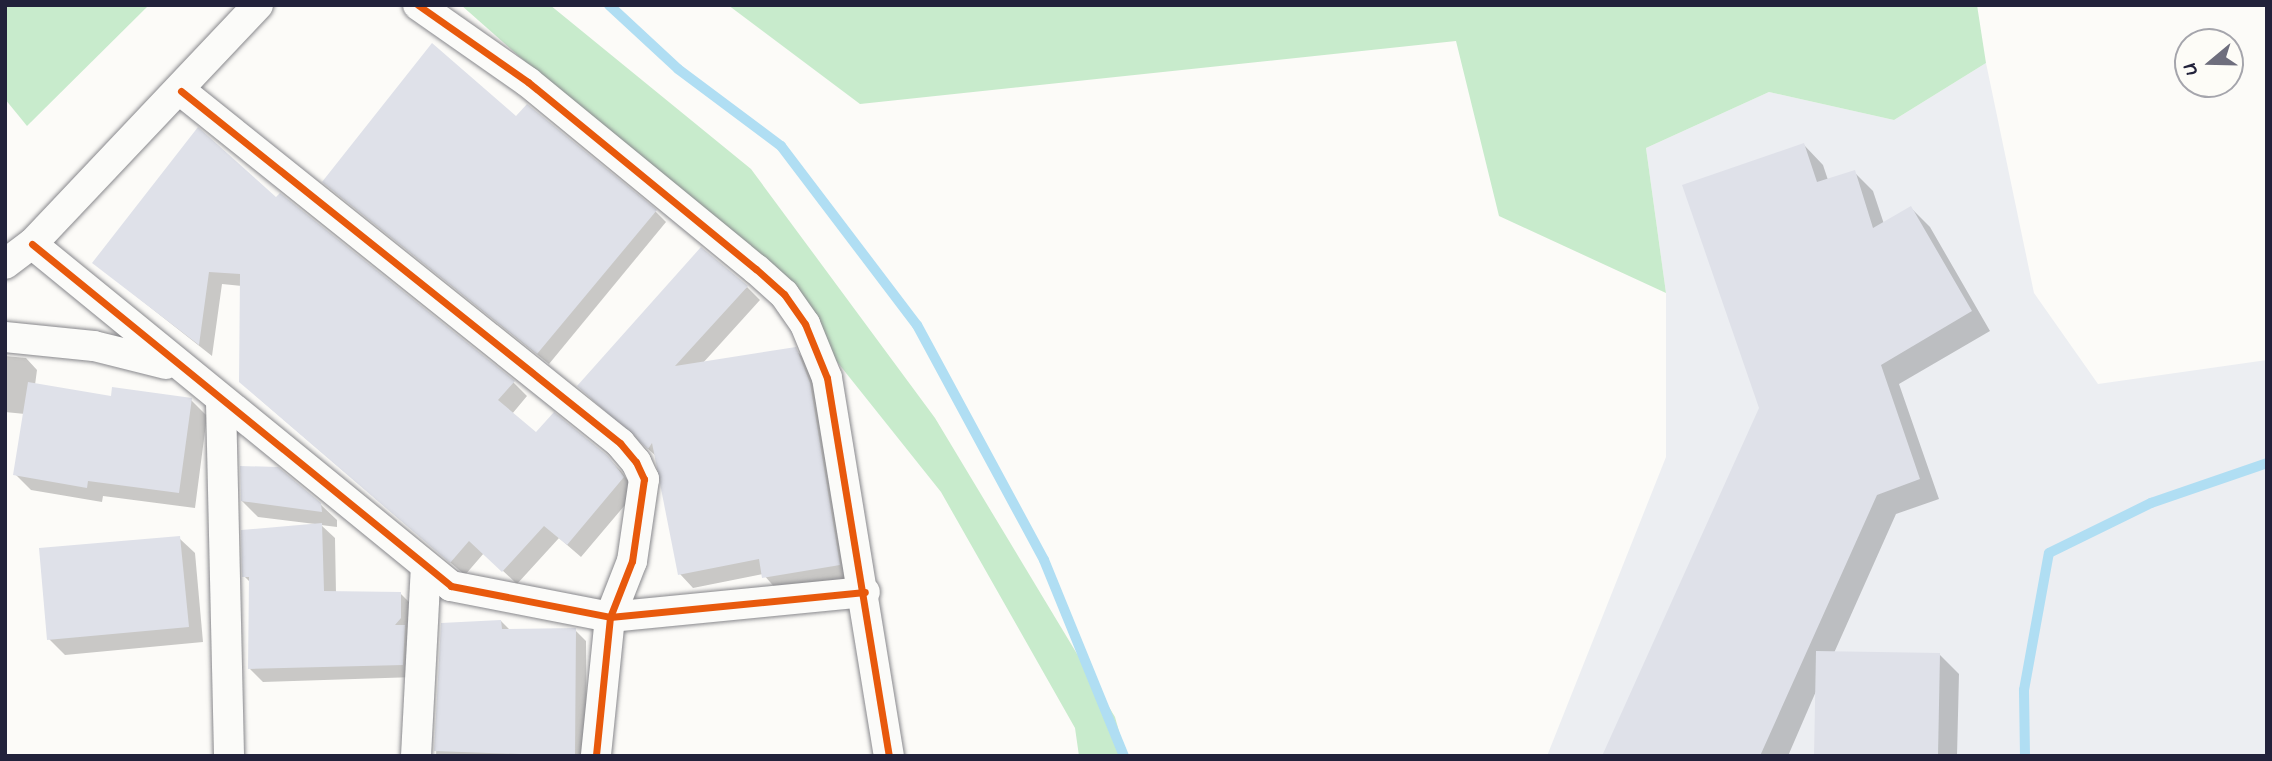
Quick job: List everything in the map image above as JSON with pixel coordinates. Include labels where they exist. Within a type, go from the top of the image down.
[{"type":"street","points":[[5,264],[32,244],[181,91],[258,5]]},
{"type":"street","points":[[418,5],[528,82],[784,294],[805,324],[827,378],[865,592],[889,756]]},
{"type":"street","points":[[181,91],[620,443],[636,462],[644,479],[632,561],[610,618],[596,756]]},
{"type":"street","points":[[32,244],[221,402],[451,586],[610,618],[865,592]]},
{"type":"street","points":[[5,337],[127,351],[183,370]]},
{"type":"street","points":[[221,402],[229,756]]},
{"type":"street","points":[[416,756],[426,567]]},
{"type":"shaded area","points":[[1986,63],[2034,293],[2098,384],[2267,360],[2267,756],[1547,756],[1666,457],[1666,293],[1646,148],[1769,92],[1894,120]]},
{"type":"green space","points":[[5,5],[149,5],[27,126],[5,99]]},
{"type":"green space","points":[[461,5],[550,5],[751,169],[935,418],[1115,717],[1126,756],[1079,756],[1075,728],[941,492],[771,279]]},
{"type":"green space","points":[[728,5],[1977,5],[1986,63],[1894,120],[1769,92],[1646,148],[1666,293],[1499,216],[1456,41],[860,104]]},
{"type":"building","points":[[432,43],[516,116],[527,104],[657,210],[537,354],[322,182]]},
{"type":"building","points":[[198,127],[276,197],[280,193],[515,381],[498,400],[536,432],[554,412],[608,456],[624,477],[567,545],[544,526],[502,572],[469,541],[450,563],[239,382],[240,274],[209,272],[199,345],[92,263]]},
{"type":"building","points":[[1804,143],[1817,182],[1855,170],[1873,228],[1911,206],[1972,311],[1881,365],[1920,479],[1877,495],[1760,756],[1602,756],[1759,408],[1682,185]]},
{"type":"building","points":[[701,247],[748,286],[675,366],[796,347],[810,383],[840,565],[762,578],[759,559],[678,575],[652,443],[648,449],[577,386]]},
{"type":"building","points":[[28,382],[111,396],[112,387],[192,398],[179,493],[88,481],[87,488],[13,475]]},
{"type":"building","points":[[240,466],[278,467],[321,503],[322,512],[241,501]]},
{"type":"building","points":[[322,523],[324,591],[401,592],[401,618],[395,625],[405,625],[403,665],[248,669],[249,577],[242,577],[241,530]]},
{"type":"building","points":[[180,536],[189,627],[47,640],[39,548]]},
{"type":"building","points":[[501,620],[502,629],[576,628],[575,756],[434,751],[441,623]]},
{"type":"building","points":[[1816,651],[1940,653],[1938,756],[1814,756]]},
{"type":"waterway","points":[[609,5],[678,69],[781,146],[917,325],[1044,560],[1124,756]]},
{"type":"waterway","points":[[2025,756],[2024,690],[2049,553],[2151,503],[2267,463]]},
{"type":"cycle path","points":[[418,5],[528,82],[756,269],[784,294],[805,324],[827,378],[889,756]]},
{"type":"cycle path","points":[[181,91],[620,443],[636,462],[644,479],[632,561],[610,617],[596,756]]},
{"type":"cycle path","points":[[32,244],[451,586],[610,617],[865,592]]}]
